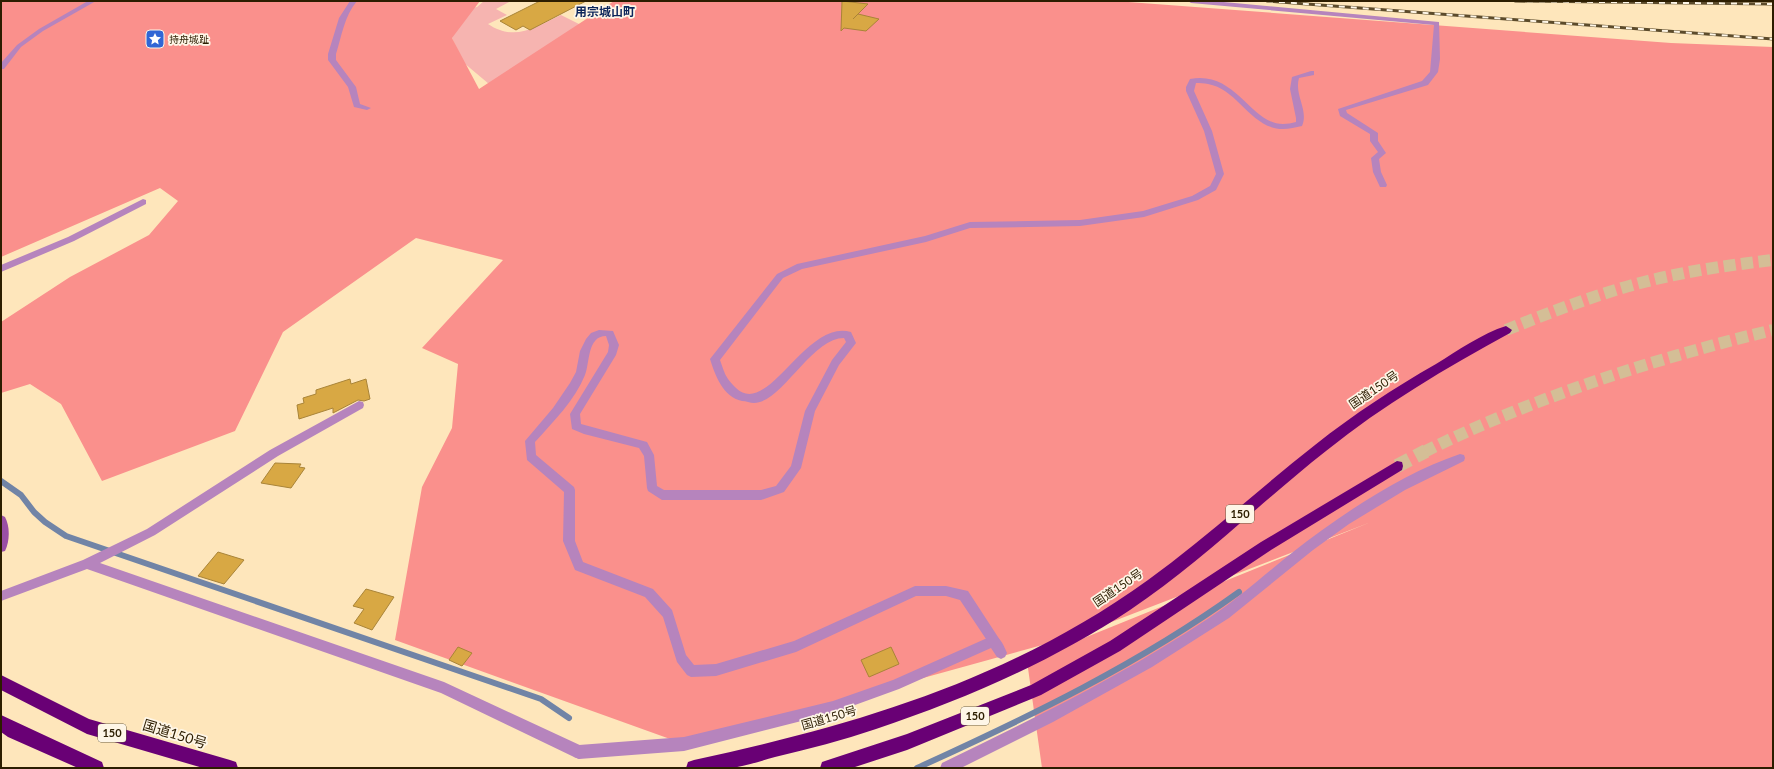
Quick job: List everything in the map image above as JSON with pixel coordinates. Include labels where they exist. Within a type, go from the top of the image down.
[{"type":"highway","name":"国道150号","points":[[694,768],[763,753],[842,732],[887,717],[1000,673],[1027,661],[1068,639],[1126,604],[1173,569],[1349,426],[1403,389],[1506,330]]},
{"type":"highway","name":"150","points":[[828,768],[907,742],[975,716],[1036,690],[1115,646],[1266,546],[1397,466]]},
{"type":"highway","name":"国道150号","points":[[1,682],[25,696],[87,726],[230,768]]},
{"type":"highway","points":[[1,723],[14,731],[96,768]]},
{"type":"street","points":[[1,67],[19,46],[41,30],[93,1]]},
{"type":"street","points":[[354,1],[349,5],[345,13],[332,54],[332,60],[352,87],[357,105],[366,108]]},
{"type":"street","points":[[1191,1],[1437,23],[1436,59],[1434,72],[1425,83],[1342,108],[1343,114],[1374,133],[1374,141],[1382,154],[1375,158],[1376,174],[1383,185]]},
{"type":"street","points":[[1001,653],[964,595],[946,591],[915,591],[796,646],[716,670],[691,671],[681,658],[668,614],[649,592],[579,566],[569,541],[570,490],[531,457],[530,441],[557,411],[579,376],[585,348],[593,336],[602,332],[610,333],[614,345],[613,352],[576,414],[576,426],[584,430],[643,444],[649,455],[652,488],[662,495],[761,495],[780,489],[796,468],[810,412],[835,363],[851,343],[848,334],[834,334],[814,347],[769,392],[755,399],[738,396],[721,379],[715,359],[780,276],[800,266],[926,239],[970,225],[1080,223],[1144,214],[1195,198],[1213,188],[1220,174],[1208,131],[1190,91],[1193,81],[1205,79],[1216,82],[1226,88],[1266,122],[1282,128],[1290,128],[1299,124],[1302,117],[1293,84],[1296,78],[1311,73]]},
{"type":"street","points":[[1,269],[71,238],[143,202]]},
{"type":"street","points":[[1,596],[87,564],[151,532],[274,453],[359,405]]},
{"type":"street","points":[[947,768],[1038,723],[1146,664],[1213,622],[1249,596],[1309,546],[1365,507],[1422,474],[1460,458]]},
{"type":"street","points":[[1,520],[3,527],[1,547]]},
{"type":"street","points":[[87,564],[444,688],[579,752],[684,744],[833,707],[895,684],[994,641]]},
{"type":"shaded area","points":[[1,1],[480,1],[452,38],[479,89],[614,1],[1115,1],[1671,43],[1773,47],[1773,768],[1042,768],[1027,661],[1371,522],[1075,636],[684,744],[395,640],[422,487],[452,428],[458,364],[422,348],[503,260],[416,238],[283,332],[235,431],[102,481],[61,404],[30,384],[1,393],[1,322],[70,277],[149,235],[178,201],[160,188],[1,257]]},
{"type":"shaded area","points":[[484,1],[511,1],[496,9],[507,15],[488,24],[507,32],[525,31],[561,15],[581,25],[489,84],[464,63],[452,38],[461,10],[477,7]]},
{"type":"building","points":[[540,1],[586,1],[530,30],[523,26],[516,30],[500,21]]},
{"type":"building","points":[[842,1],[868,4],[858,14],[879,19],[866,31],[844,28],[841,31]]},
{"type":"building","points":[[350,379],[351,384],[366,379],[370,399],[364,401],[358,400],[333,413],[333,408],[299,419],[297,405],[304,403],[303,398],[316,394],[316,390]]},
{"type":"building","points":[[275,463],[301,464],[299,467],[305,468],[291,488],[261,483]]},
{"type":"building","points":[[218,552],[244,560],[224,584],[198,576]]},
{"type":"building","points":[[366,589],[394,597],[372,630],[354,623],[364,609],[353,606]]},
{"type":"building","points":[[458,647],[472,653],[462,666],[449,660]]},
{"type":"building","points":[[891,647],[899,664],[869,677],[861,660]]},
{"type":"waterway","points":[[1,481],[21,495],[34,512],[45,522],[66,536],[541,699],[569,718]]},
{"type":"waterway","points":[[917,768],[1042,709],[1123,666],[1162,643],[1239,592]]},
{"type":"tunnel","points":[[1506,330],[1557,310],[1644,282],[1708,269],[1773,260]]},
{"type":"tunnel","points":[[1425,451],[1465,432],[1508,414],[1595,381],[1684,353],[1773,330]]},
{"type":"tunnel","points":[[1397,466],[1425,451]]},
{"type":"railway","points":[[1267,1],[1773,39]]},
{"type":"railway","points":[[1515,1],[1773,4]]},
{"type":"place","name":"持舟城趾","points":[[155,39]]},
{"type":"district","name":"用宗城山町","points":[[605,12]]}]
